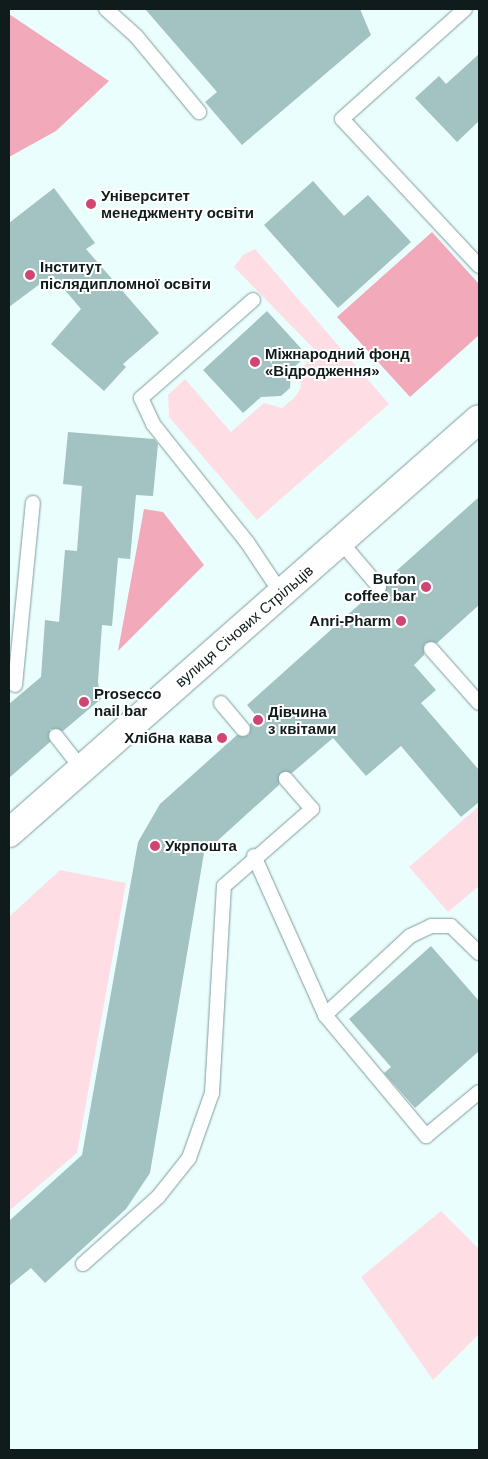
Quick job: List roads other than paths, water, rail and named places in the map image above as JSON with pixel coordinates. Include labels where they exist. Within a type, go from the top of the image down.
[{"type":"main road","name":"вулиця Січових Стрільців","points":[[9,833],[479,419]]},
{"type":"lane","points":[[106,9],[136,36],[199,112]]},
{"type":"lane","points":[[465,9],[342,119],[479,266]]},
{"type":"lane","points":[[253,300],[141,398],[153,424],[247,542],[281,593]]},
{"type":"lane","points":[[15,686],[33,503]]},
{"type":"lane","points":[[341,542],[379,587]]},
{"type":"lane","points":[[431,649],[479,703]]},
{"type":"lane","points":[[221,703],[243,729]]},
{"type":"lane","points":[[56,736],[82,768]]},
{"type":"lane","points":[[83,1264],[158,1197],[189,1158],[212,1094],[224,886],[254,856],[312,809],[286,779]]},
{"type":"lane","points":[[254,856],[325,1015],[426,1136],[479,1092]]},
{"type":"lane","points":[[325,1015],[410,936],[431,926],[451,926],[479,953]]},
{"type":"place","name":"Університет менеджменту освіти","points":[[91,204]]},
{"type":"place","name":"Інститут післядипломної освіти","points":[[30,275]]},
{"type":"place","name":"Міжнародний фонд «Відродження»","points":[[255,362]]},
{"type":"place","name":"Bufon coffee bar","points":[[426,587]]},
{"type":"place","name":"Anri-Pharm","points":[[401,621]]},
{"type":"place","name":"Prosecco nail bar","points":[[84,702]]},
{"type":"place","name":"Дівчина з квітами","points":[[258,720]]},
{"type":"place","name":"Хлібна кава","points":[[222,738]]},
{"type":"place","name":"Укрпошта","points":[[155,846]]}]
